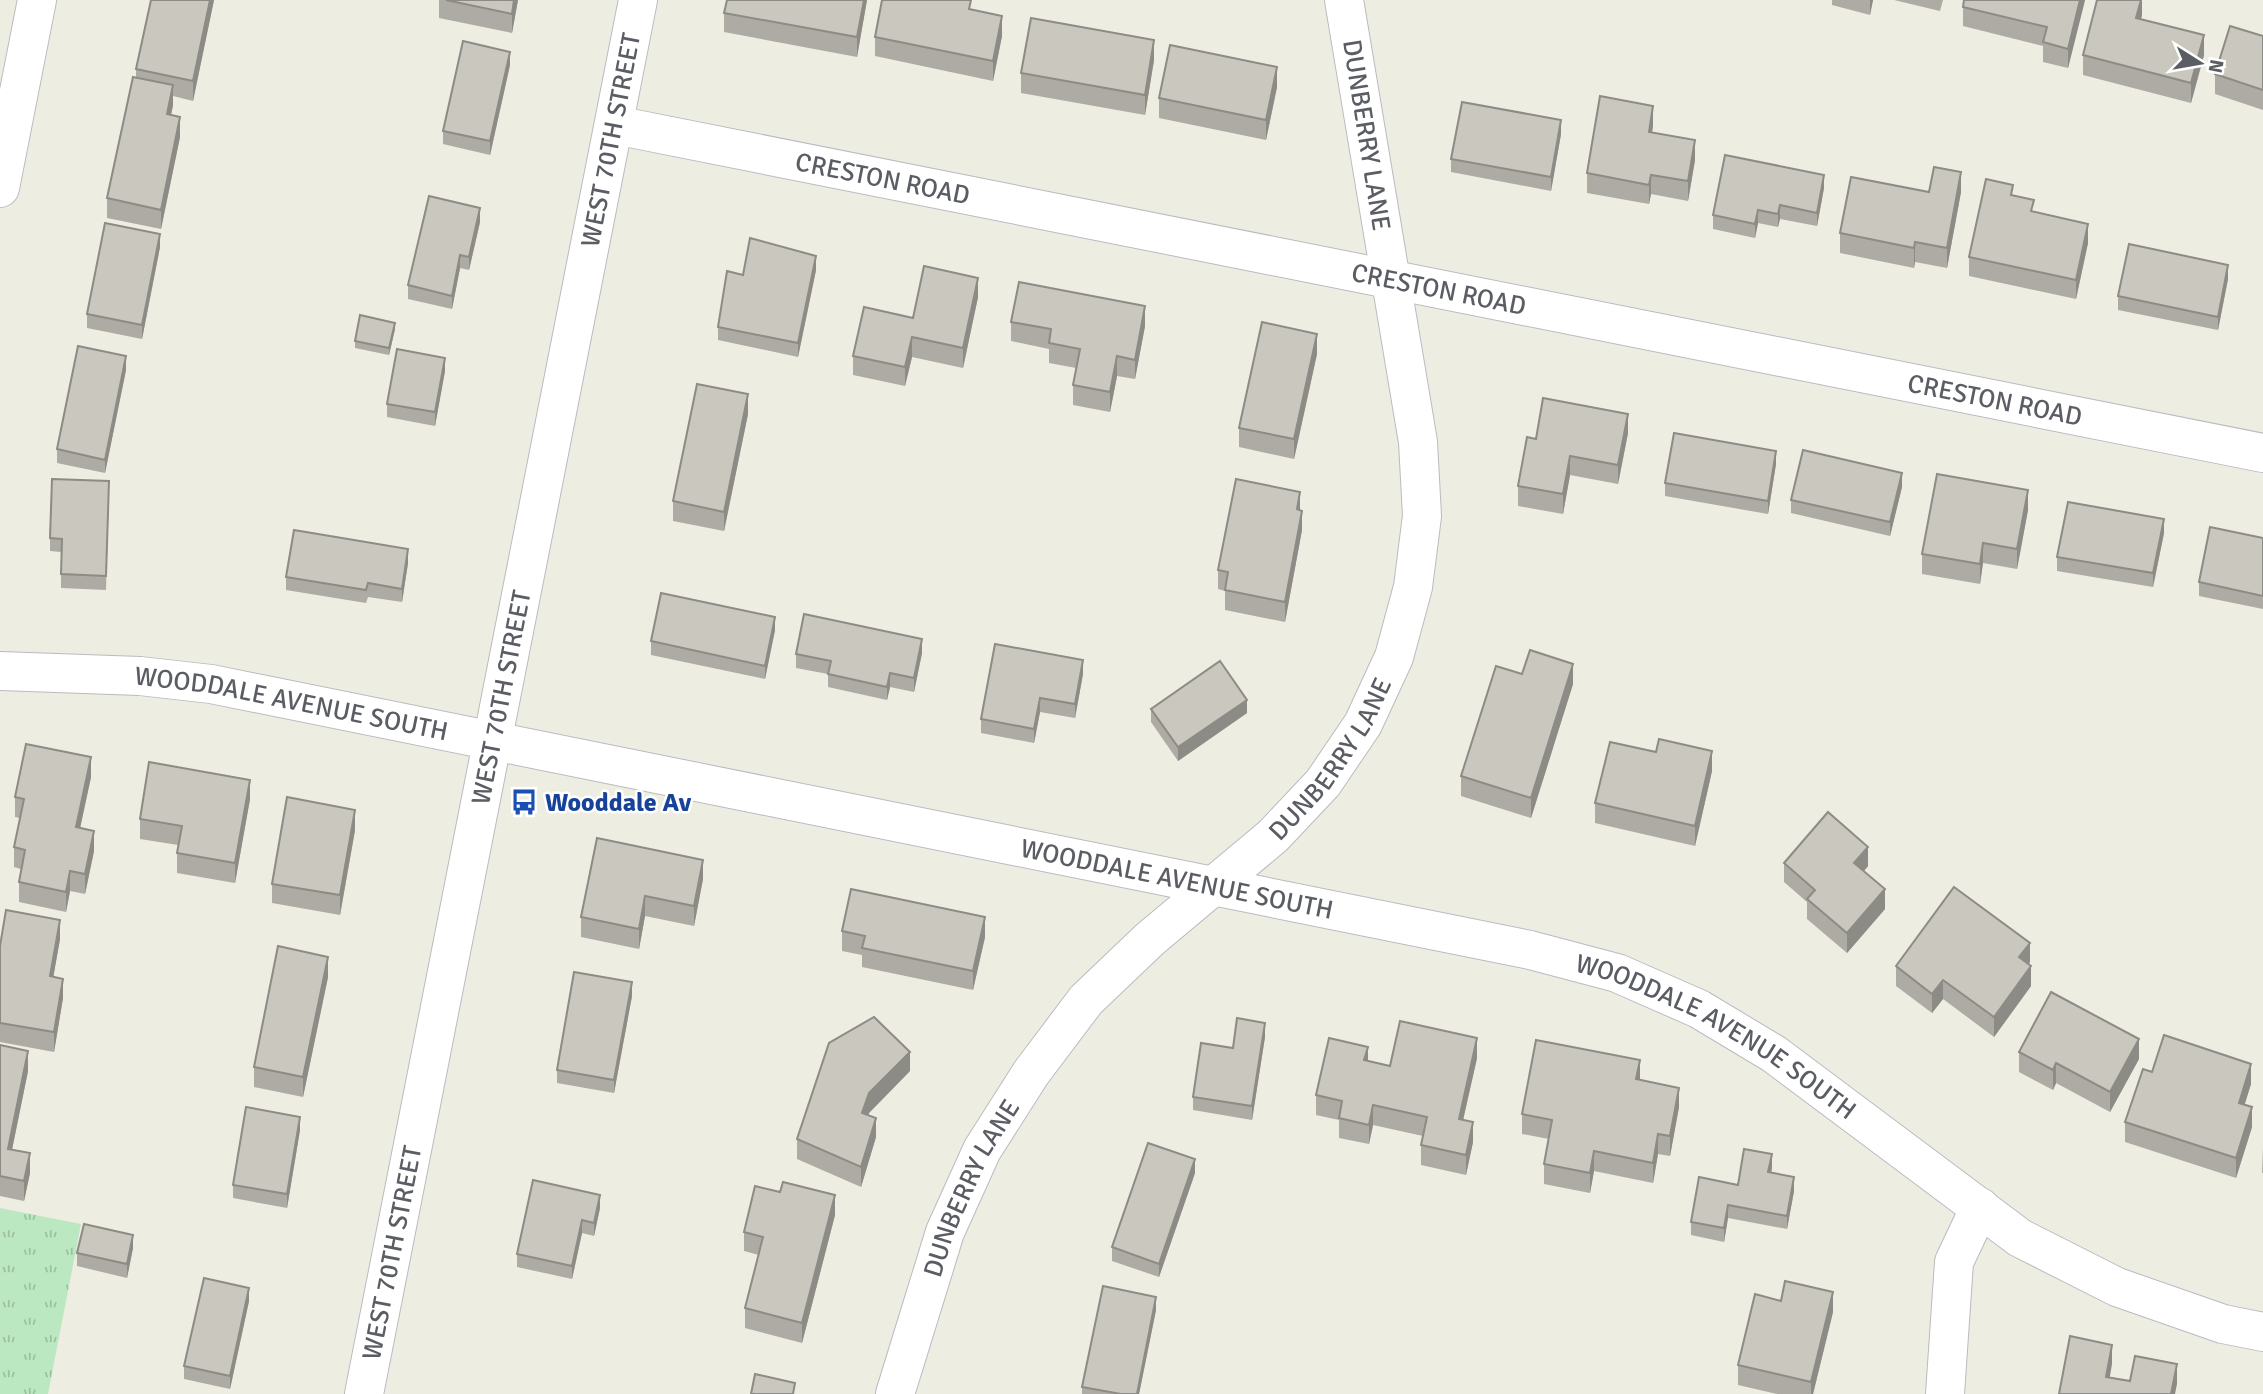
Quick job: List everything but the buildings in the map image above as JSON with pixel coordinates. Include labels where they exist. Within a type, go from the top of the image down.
[{"type":"street","points":[[0,188],[37,0]]},
{"type":"street","name":"WEST 70TH STREET","points":[[364,1394],[638,0]]},
{"type":"street","name":"DUNBERRY LANE","points":[[895,1394],[945,1232],[982,1150],[1024,1084],[1086,1000],[1150,939],[1273,836],[1323,783],[1363,724],[1394,657],[1413,587],[1422,516],[1418,442],[1344,0]]},
{"type":"street","name":"CRESTON ROAD","points":[[615,125],[2263,453]]},
{"type":"street","name":"WOODDALE AVENUE SOUTH","points":[[0,671],[140,676],[211,684],[1530,950],[1617,973],[1699,1009],[1774,1054],[2020,1238],[2118,1287],[2223,1324],[2263,1332]]},
{"type":"street","points":[[1945,1394],[1954,1262],[1980,1207]]},
{"type":"green space","points":[[0,1208],[81,1224],[48,1394],[0,1394]]},
{"type":"place","name":"Wooddale Av","points":[[524,802]]}]
